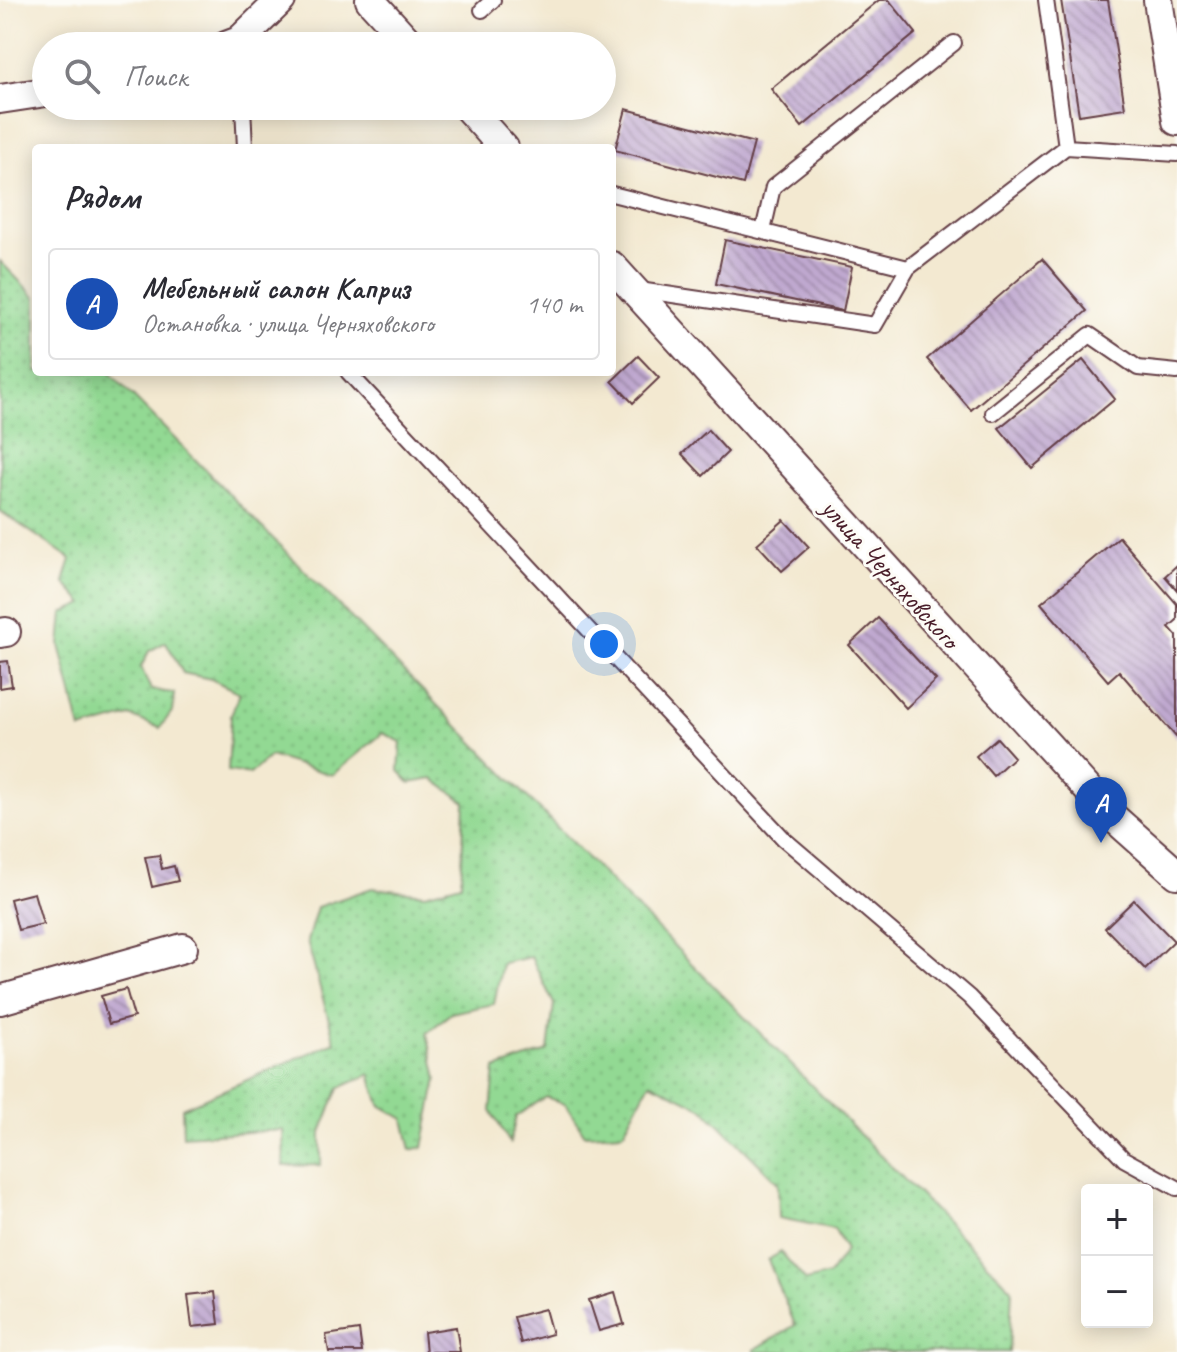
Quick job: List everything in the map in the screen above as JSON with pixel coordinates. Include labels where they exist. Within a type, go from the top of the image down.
[{"type":"street","points":[[248,32],[281,0]]},
{"type":"street","points":[[370,0],[399,32]]},
{"type":"street","points":[[1158,0],[1177,121]]},
{"type":"street","points":[[0,99],[32,94]]},
{"type":"street","points":[[479,120],[500,144]]},
{"type":"street","name":"улица Черняховского","points":[[616,270],[1114,818],[1177,874]]},
{"type":"street","points":[[0,1000],[183,948]]},
{"type":"lane","points":[[1046,0],[1066,147]]},
{"type":"lane","points":[[763,231],[773,187],[954,43]]},
{"type":"lane","points":[[244,120],[245,144]]},
{"type":"lane","points":[[633,289],[875,325],[908,268],[1066,147],[1177,154]]},
{"type":"lane","points":[[616,195],[908,268]]},
{"type":"lane","points":[[993,413],[1090,335],[1138,368],[1177,372]]},
{"type":"lane","points":[[352,376],[784,839],[969,997],[1124,1159],[1177,1188]]},
{"type":"green space","points":[[0,261],[32,294],[32,376],[113,376],[1012,1289],[1009,1352],[755,1352],[795,1325],[768,1260],[781,1252],[806,1281],[829,1275],[846,1250],[834,1229],[779,1218],[778,1183],[704,1109],[650,1082],[623,1133],[585,1135],[565,1104],[546,1097],[516,1116],[510,1143],[491,1111],[495,1069],[548,1051],[554,1004],[531,957],[502,963],[494,1004],[451,1013],[427,1033],[437,1079],[423,1147],[411,1150],[404,1119],[380,1105],[370,1074],[339,1088],[321,1132],[321,1165],[284,1166],[283,1130],[183,1136],[182,1108],[335,1042],[307,941],[317,907],[372,888],[425,894],[461,884],[465,802],[433,779],[410,783],[399,771],[401,742],[383,733],[332,775],[270,756],[250,774],[228,771],[231,715],[240,693],[211,679],[183,673],[166,642],[149,651],[141,667],[151,690],[174,693],[173,710],[160,728],[130,716],[81,730],[60,645],[63,613],[84,604],[64,582],[71,559],[0,511]]},
{"type":"building","points":[[879,0],[889,0],[916,33],[802,127],[771,89]]},
{"type":"building","points":[[1061,0],[1108,0],[1125,108],[1079,115]]},
{"type":"building","points":[[626,109],[754,143],[743,184],[616,150]]},
{"type":"building","points":[[725,240],[852,267],[843,311],[716,284]]},
{"type":"building","points":[[1042,259],[1087,311],[971,410],[927,359]]},
{"type":"building","points":[[638,356],[659,378],[633,403],[612,381]]},
{"type":"building","points":[[1083,360],[1115,399],[1032,468],[999,428]]},
{"type":"building","points":[[708,430],[728,452],[703,476],[682,454]]},
{"type":"building","points":[[784,520],[809,547],[782,571],[757,544]]},
{"type":"building","points":[[1119,537],[1177,604],[1177,620],[1169,627],[1177,636],[1177,738],[1119,671],[1108,681],[1041,603]]},
{"type":"building","points":[[1177,565],[1177,590],[1165,576]]},
{"type":"building","points":[[878,618],[936,680],[906,708],[849,645]]},
{"type":"building","points":[[8,661],[12,686],[0,688],[0,662]]},
{"type":"building","points":[[997,738],[1014,757],[993,776],[976,756]]},
{"type":"building","points":[[159,855],[162,869],[174,866],[178,881],[152,887],[145,857]]},
{"type":"building","points":[[34,893],[43,924],[18,930],[10,899]]},
{"type":"building","points":[[1134,900],[1174,941],[1145,969],[1105,928]]},
{"type":"building","points":[[126,989],[134,1017],[109,1024],[101,996]]},
{"type":"building","points":[[215,1292],[219,1324],[192,1327],[188,1295]]},
{"type":"building","points":[[615,1292],[624,1324],[599,1331],[589,1300]]},
{"type":"building","points":[[545,1309],[552,1334],[521,1343],[514,1317]]},
{"type":"building","points":[[456,1327],[460,1352],[426,1352],[424,1332]]},
{"type":"building","points":[[359,1330],[362,1352],[329,1352],[326,1335]]},
{"type":"place","name":"Мебельный салон Каприз","points":[[1101,843]]}]
